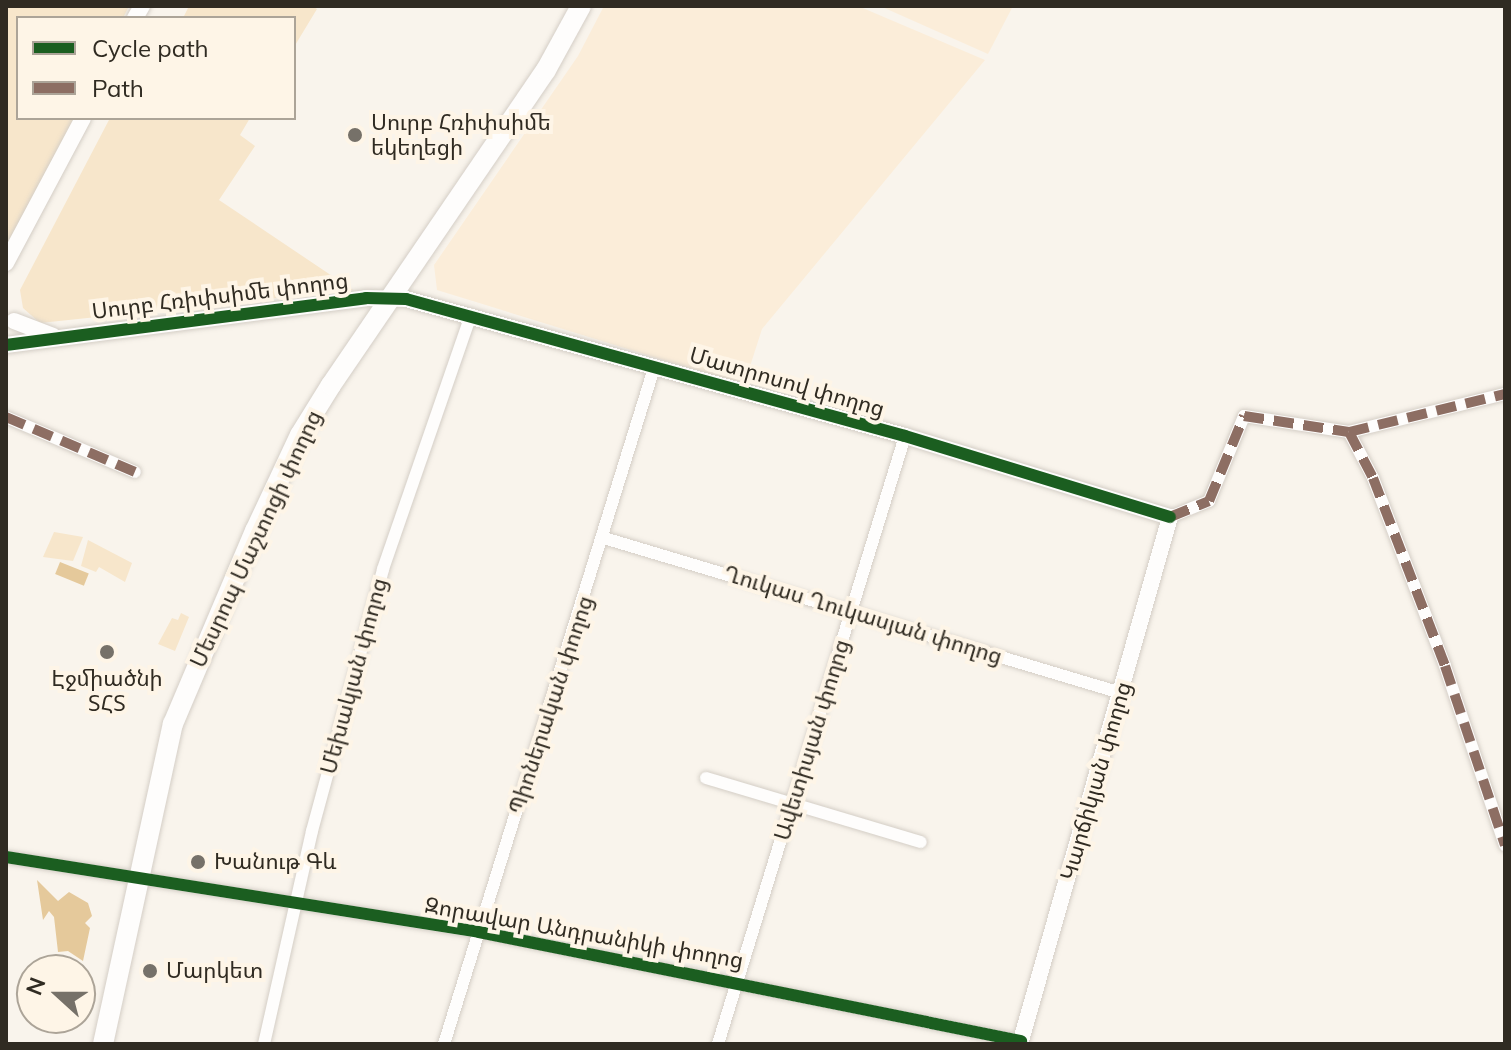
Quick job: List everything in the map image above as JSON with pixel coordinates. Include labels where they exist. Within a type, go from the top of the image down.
[{"type":"main road","name":"Մեսրոպ Մաշտոցի փողոց","points":[[103,1044],[172,728],[192,675],[300,435],[546,70],[581,6]]},
{"type":"street","points":[[6,263],[82,120]]},
{"type":"street","name":"Մատրոսով փողոց","points":[[390,298],[471,315],[655,365],[905,436],[1170,517]]},
{"type":"street","name":"Սուրբ Հռիփսիմե փողոց","points":[[6,345],[390,298]]},
{"type":"street","name":"Մեխակյան փողոց","points":[[264,1044],[296,903],[383,569],[471,315]]},
{"type":"street","points":[[10,316],[54,337]]},
{"type":"street","points":[[6,345],[14,335],[10,316]]},
{"type":"street","name":"Պիոներական փողոց","points":[[444,1044],[604,538],[655,365]]},
{"type":"street","points":[[1170,517],[1209,501],[1244,416],[1349,432],[1505,394]]},
{"type":"street","points":[[6,417],[135,472]]},
{"type":"street","points":[[1349,432],[1373,478],[1440,652],[1505,845]]},
{"type":"street","name":"Ավետիսյան փողոց","points":[[718,1044],[905,436]]},
{"type":"street","name":"Կարճիկյան փողոց","points":[[1020,1042],[1170,517]]},
{"type":"street","name":"Ղուկաս Ղուկասյան փողոց","points":[[604,538],[1121,693]]},
{"type":"street","points":[[706,778],[793,801],[921,842]]},
{"type":"street","name":"Զորավար Անդրանիկի փողոց","points":[[6,857],[479,932],[737,981],[1020,1042]]},
{"type":"shaded area","points":[[6,6],[129,6],[124,16],[16,16],[16,120],[73,120],[6,254]]},
{"type":"shaded area","points":[[189,6],[312,6],[317,9],[296,44],[296,16],[184,16]]},
{"type":"shaded area","points":[[604,6],[858,6],[985,60],[762,329],[744,385],[437,290],[434,265],[578,56]]},
{"type":"shaded area","points":[[880,6],[1013,6],[988,54]]},
{"type":"shaded area","points":[[109,120],[249,120],[240,135],[255,146],[219,200],[353,290],[40,323],[23,308],[20,290]]},
{"type":"shaded area","points":[[54,532],[83,537],[73,561],[43,557]]},
{"type":"shaded area","points":[[88,540],[132,563],[125,582],[99,567],[96,572],[81,566]]},
{"type":"shaded area","points":[[60,562],[89,574],[84,586],[55,574]]},
{"type":"shaded area","points":[[181,613],[189,617],[175,651],[158,644],[172,618],[178,620]]},
{"type":"shaded area","points":[[37,880],[58,901],[69,892],[88,903],[92,916],[85,923],[90,928],[84,954],[58,952],[54,917],[49,911],[43,920]]},
{"type":"marked path","points":[[1170,517],[1209,501],[1244,416],[1349,432],[1505,394]]},
{"type":"marked path","points":[[6,417],[135,472]]},
{"type":"marked path","points":[[1349,432],[1373,478],[1445,666],[1505,845]]},
{"type":"cycle path","points":[[6,345],[366,298],[406,299],[905,436],[1170,517]]},
{"type":"cycle path","points":[[6,857],[479,932],[1021,1041]]},
{"type":"place","name":"Սուրբ Հռիփսիմե եկեղեցի","points":[[355,135]]},
{"type":"place","name":"Էջմիածնի ՏՀՏ","points":[[107,652]]},
{"type":"place","name":"Խանութ Գև","points":[[198,862]]},
{"type":"place","name":"Մարկետ","points":[[150,971]]}]
